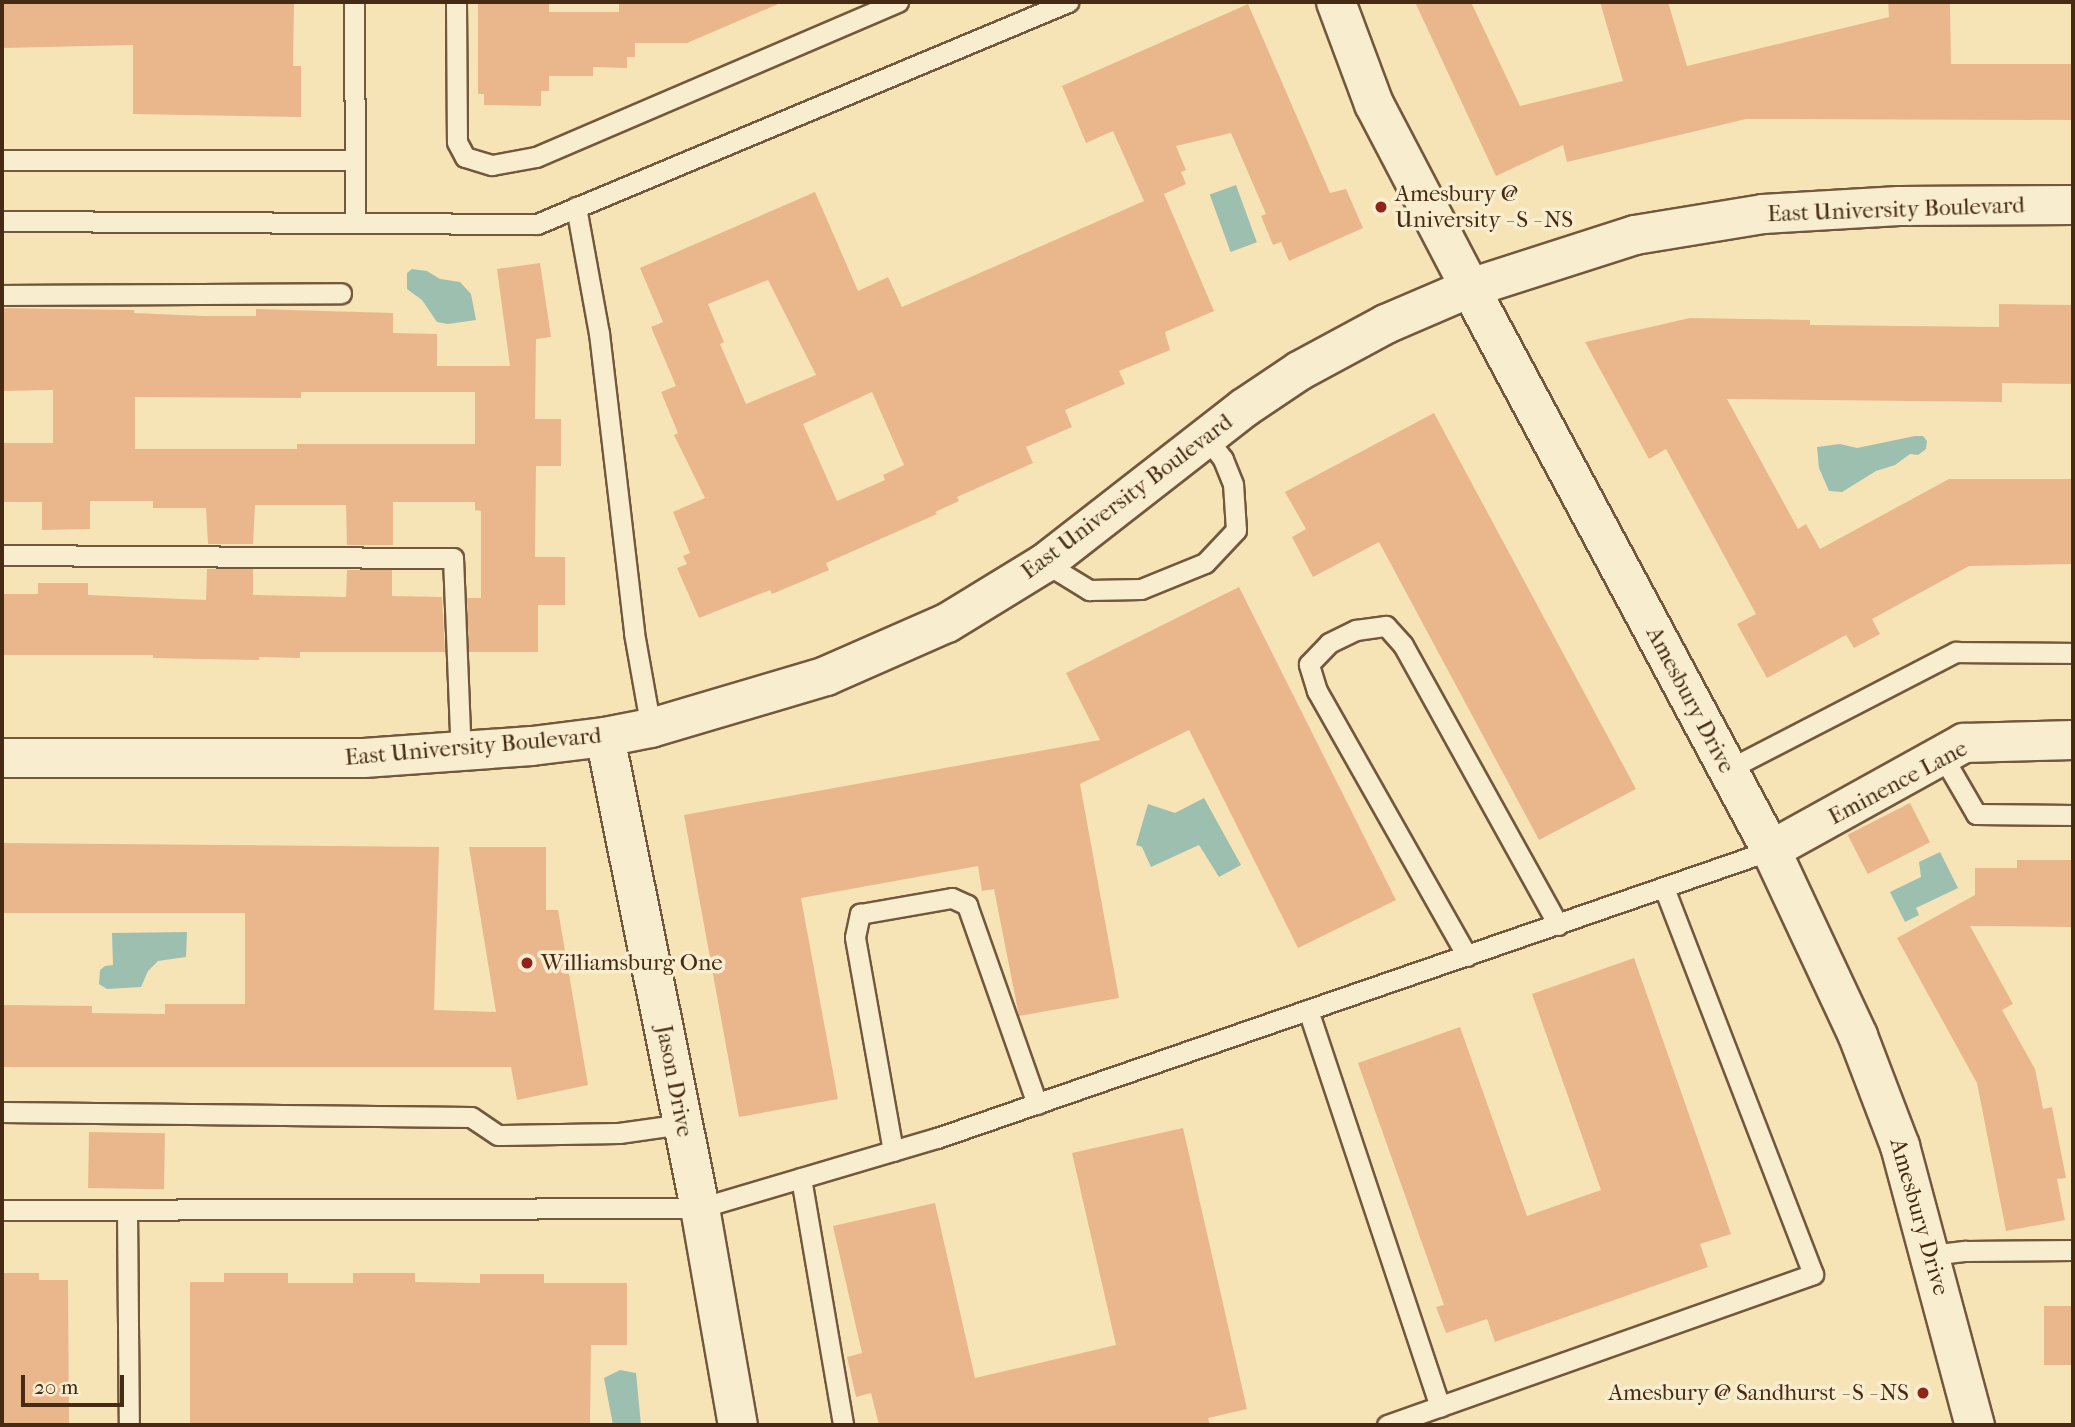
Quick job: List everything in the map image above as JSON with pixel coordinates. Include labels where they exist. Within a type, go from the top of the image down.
[{"type":"street","name":"Amesbury Drive","points":[[1336,2],[1374,104],[1771,850],[1858,1036],[1900,1146],[1975,1425]]},
{"type":"street","name":"East University Boulevard","points":[[2,758],[364,758],[461,753],[605,737],[651,727],[826,676],[947,623],[1045,563],[1206,437],[1299,371],[1386,324],[1470,288],[1635,235],[1763,214],[1899,206],[2073,205]]},
{"type":"street","name":"Jason Drive","points":[[605,737],[683,1124],[738,1425]]},
{"type":"street","name":"Eminence Lane","points":[[1771,850],[1964,743],[2073,740]]},
{"type":"lane","points":[[354,2],[355,223]]},
{"type":"lane","points":[[456,2],[457,142],[465,157],[492,164],[536,157],[898,2]]},
{"type":"lane","points":[[2,221],[537,224],[1068,2]]},
{"type":"lane","points":[[2,160],[355,160]]},
{"type":"lane","points":[[576,207],[600,333],[634,633],[651,727]]},
{"type":"lane","points":[[2,295],[341,293]]},
{"type":"lane","points":[[1045,563],[1089,590],[1141,589],[1205,563],[1236,530],[1233,484],[1223,458],[1206,437]]},
{"type":"lane","points":[[2,555],[453,558],[461,753]]},
{"type":"lane","points":[[1467,956],[1317,691],[1308,664],[1329,643],[1356,629],[1386,626],[1403,645],[1558,925]]},
{"type":"lane","points":[[1727,770],[1956,652],[2073,653]]},
{"type":"lane","points":[[1943,757],[1976,814],[2073,815]]},
{"type":"lane","points":[[2,1210],[699,1209],[893,1151],[1037,1104],[1771,850]]},
{"type":"lane","points":[[1387,1425],[1813,1274],[1664,888]]},
{"type":"lane","points":[[893,1151],[855,937],[860,914],[952,898],[967,905],[1037,1104]]},
{"type":"lane","points":[[1308,1010],[1440,1407]]},
{"type":"lane","points":[[2,1112],[471,1117],[498,1135],[619,1133],[683,1124]]},
{"type":"lane","points":[[801,1178],[844,1425]]},
{"type":"lane","points":[[127,1210],[129,1425]]},
{"type":"lane","points":[[1931,1255],[1966,1251],[2073,1250]]},
{"type":"shaded area","points":[[1236,185],[1257,242],[1231,252],[1210,195]]},
{"type":"shaded area","points":[[412,269],[427,271],[440,279],[460,282],[471,294],[476,320],[448,324],[437,322],[422,300],[407,289],[407,273]]},
{"type":"shaded area","points":[[1923,436],[1927,441],[1926,449],[1918,455],[1910,454],[1895,465],[1876,471],[1842,492],[1829,491],[1819,468],[1817,447],[1840,444],[1857,448]]},
{"type":"shaded area","points":[[1204,798],[1241,865],[1219,877],[1199,845],[1151,867],[1142,847],[1136,845],[1148,804],[1175,813]]},
{"type":"shaded area","points":[[1940,852],[1958,888],[1916,908],[1919,915],[1905,922],[1890,892],[1921,877],[1919,862]]},
{"type":"shaded area","points":[[187,932],[186,957],[158,961],[148,971],[141,987],[107,989],[99,984],[100,970],[113,965],[112,933]]},
{"type":"shaded area","points":[[620,1370],[636,1373],[641,1425],[613,1425],[604,1378]]},
{"type":"building","points":[[2,2],[294,2],[293,66],[301,66],[301,117],[133,114],[133,45],[2,48]]},
{"type":"building","points":[[478,2],[549,2],[549,12],[619,12],[619,2],[783,2],[687,43],[635,43],[635,57],[627,57],[627,68],[593,67],[593,76],[549,76],[549,91],[541,91],[541,106],[484,105],[484,94],[478,94]]},
{"type":"building","points":[[1415,2],[1471,2],[1520,106],[1623,81],[1600,2],[1668,2],[1687,66],[1889,17],[1888,2],[1950,2],[1951,64],[2073,64],[2073,120],[1746,119],[1567,162],[1563,145],[1496,176]]},
{"type":"building","points":[[1248,4],[1330,193],[1346,189],[1363,228],[1289,261],[1281,242],[1273,245],[1261,216],[1266,214],[1231,133],[1176,146],[1186,170],[1181,172],[1186,184],[1164,194],[1214,311],[1165,332],[1170,350],[1119,371],[1125,384],[1065,410],[1072,427],[1026,447],[1033,463],[957,497],[959,501],[935,512],[937,514],[826,563],[829,570],[772,594],[770,590],[699,618],[677,568],[687,564],[683,556],[690,553],[673,512],[705,498],[674,435],[678,433],[661,392],[676,386],[651,327],[663,322],[640,268],[815,192],[858,291],[888,277],[902,307],[1144,201],[1113,131],[1086,143],[1062,86]],"holes":[[[768,280],[816,375],[746,404],[720,344],[724,342],[708,304]],[[872,392],[904,465],[883,475],[885,480],[837,501],[803,424]]]},
{"type":"building","points":[[540,263],[551,337],[536,339],[535,419],[561,419],[561,466],[536,466],[535,557],[565,557],[565,605],[538,605],[538,652],[469,652],[467,598],[481,598],[481,511],[475,510],[475,502],[393,502],[393,545],[347,545],[346,505],[255,505],[253,544],[208,544],[206,508],[153,508],[153,501],[90,501],[90,529],[42,530],[42,502],[2,502],[2,443],[53,443],[53,390],[2,391],[2,308],[134,310],[134,313],[204,316],[256,316],[256,309],[393,313],[393,333],[437,334],[437,366],[510,366],[497,269]],"holes":[[[301,392],[475,392],[475,444],[297,444],[297,449],[135,449],[135,397],[301,398]]]},
{"type":"building","points":[[1999,304],[2073,305],[2073,384],[2002,383],[2002,402],[1727,399],[1798,529],[1806,524],[1820,549],[1949,479],[2073,479],[2073,564],[1969,566],[1872,619],[1880,634],[1854,648],[1846,635],[1767,678],[1737,624],[1756,614],[1666,449],[1649,459],[1585,342],[1690,318],[1810,320],[1810,325],[1999,327]]},
{"type":"building","points":[[1434,413],[1636,789],[1539,840],[1379,542],[1313,577],[1292,537],[1306,529],[1285,492]]},
{"type":"building","points":[[207,569],[253,569],[253,595],[346,597],[347,570],[392,570],[392,596],[442,597],[445,652],[300,652],[300,658],[259,657],[259,660],[153,658],[153,655],[2,655],[2,594],[38,594],[38,583],[88,583],[88,595],[206,600]]},
{"type":"building","points":[[1239,587],[1396,900],[1298,948],[1189,730],[1080,784],[1119,998],[1019,1016],[994,889],[982,891],[978,866],[801,898],[838,1099],[739,1117],[684,815],[1100,740],[1066,673]]},
{"type":"building","points":[[1910,803],[1930,842],[1868,874],[1848,835]]},
{"type":"building","name":"Williamsburg One","points":[[2,843],[439,847],[434,1010],[496,1012],[469,847],[546,847],[546,910],[558,910],[588,1085],[517,1100],[511,1067],[2,1067],[2,1005],[92,1006],[92,1013],[165,1014],[165,1004],[245,1004],[245,913],[2,913]]},
{"type":"building","points":[[2017,860],[2073,860],[2073,927],[1970,926],[2013,1004],[2002,1010],[2035,1069],[2043,1109],[2052,1107],[2066,1178],[2057,1179],[2065,1220],[2006,1231],[1977,1083],[1897,938],[1975,895],[1975,868],[2017,868]]},
{"type":"building","points":[[1634,958],[1731,1234],[1700,1244],[1708,1267],[1495,1342],[1487,1319],[1446,1333],[1436,1307],[1444,1305],[1358,1063],[1460,1027],[1527,1216],[1601,1190],[1532,994]]},
{"type":"building","points":[[1183,1128],[1247,1409],[1208,1418],[1210,1425],[879,1425],[871,1393],[856,1397],[847,1357],[862,1353],[833,1226],[935,1203],[975,1378],[1116,1345],[1072,1153]]},
{"type":"building","points":[[89,1132],[165,1133],[164,1189],[88,1188]]},
{"type":"building","points":[[2,1273],[39,1273],[39,1280],[68,1280],[69,1425],[2,1425]]},
{"type":"building","points":[[224,1273],[288,1273],[288,1283],[353,1283],[353,1273],[415,1273],[415,1282],[480,1283],[480,1274],[544,1274],[544,1283],[627,1283],[627,1345],[591,1345],[590,1425],[190,1425],[190,1282],[224,1282]]},
{"type":"building","points":[[2044,1306],[2073,1306],[2073,1365],[2044,1365]]},
{"type":"place","name":"Amesbury @ University - S - NS","points":[[1381,207]]},
{"type":"place","name":"Williamsburg One","points":[[527,963]]},
{"type":"place","name":"Amesbury @ Sandhurst - S - NS","points":[[1923,1393]]}]
